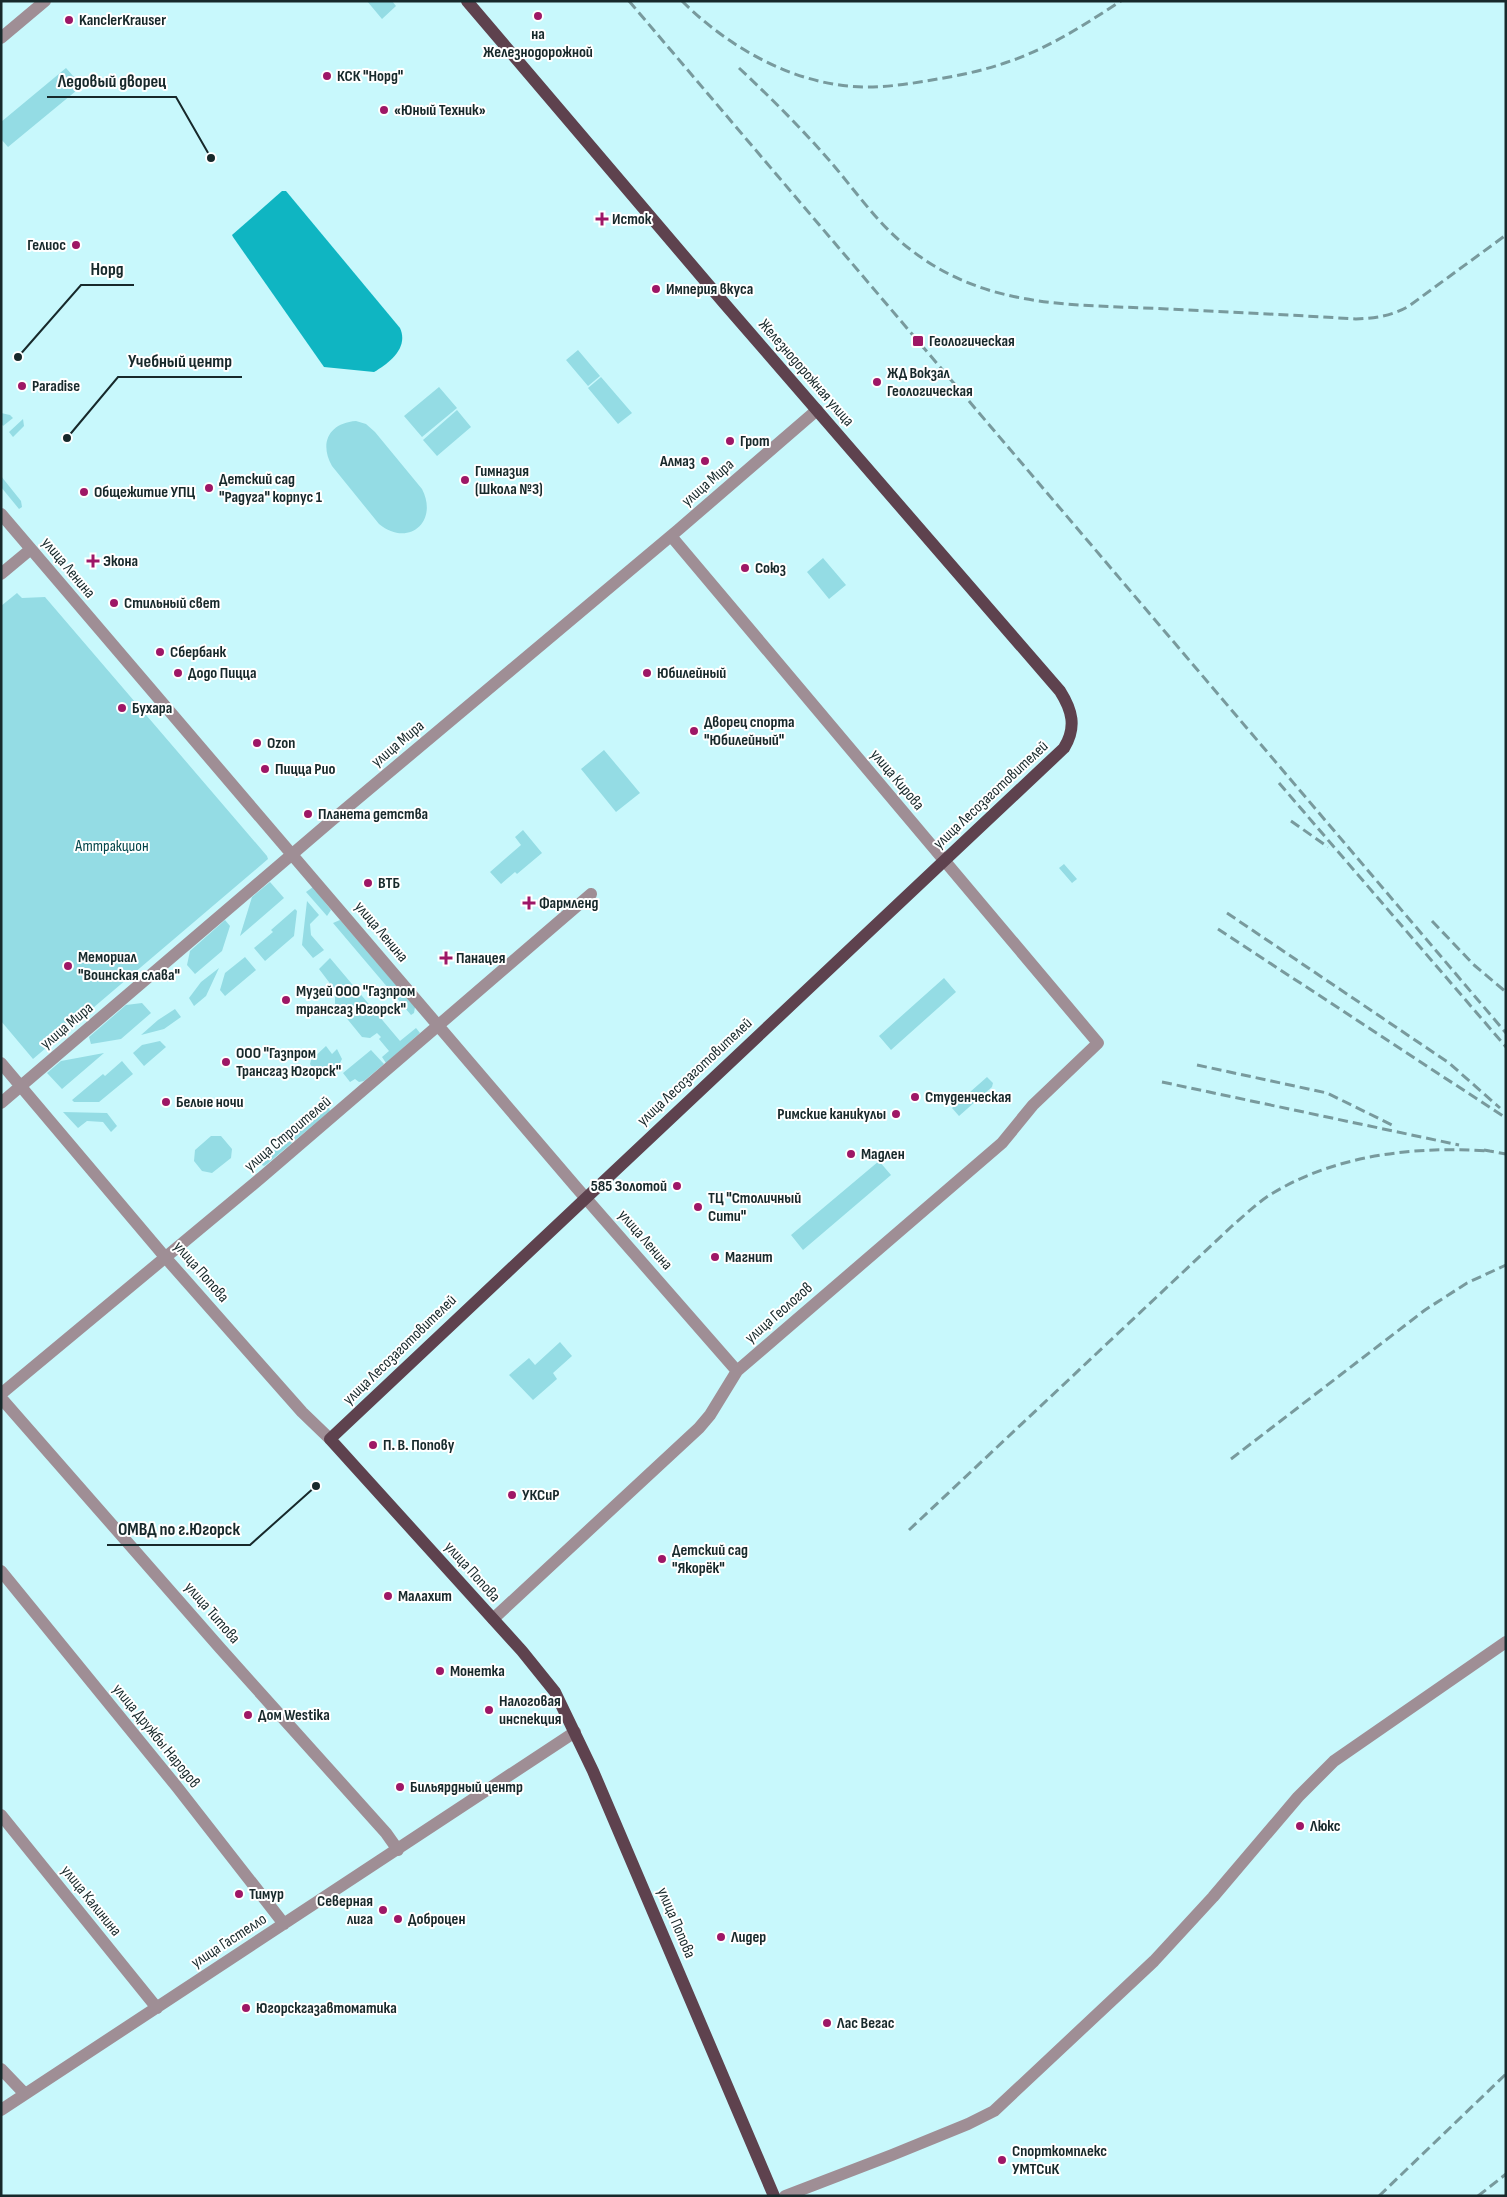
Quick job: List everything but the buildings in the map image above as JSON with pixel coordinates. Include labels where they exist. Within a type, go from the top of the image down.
[{"type":"main road","name":"Железнодорожная улица","points":[[468,1],[1060,691],[1072,713],[1073,724]]},
{"type":"main road","name":"улица Лесозаготовителей","points":[[330,1439],[1064,748],[1072,733],[1073,724]]},
{"type":"main road","name":"улица Попова","points":[[330,1439],[547,1680],[575,1732],[774,2196]]},
{"type":"street","points":[[1,38],[45,1]]},
{"type":"street","name":"улица Мира","points":[[1,1103],[293,854],[672,536],[817,410]]},
{"type":"street","name":"улица Ленина","points":[[1,514],[586,1198],[737,1371]]},
{"type":"street","name":"улица Кирова","points":[[672,536],[1098,1043]]},
{"type":"street","points":[[1,574],[31,549]]},
{"type":"street","name":"улица Строителей","points":[[1,1394],[440,1026],[591,894]]},
{"type":"street","name":"улица Геологов","points":[[493,1619],[698,1428],[710,1415],[737,1371],[1002,1143],[1033,1105],[1098,1043]]},
{"type":"street","name":"улица Попова","points":[[1,1063],[165,1258],[302,1412],[330,1439]]},
{"type":"street","name":"улица Титова","points":[[1,1398],[220,1648],[386,1833],[398,1850]]},
{"type":"street","name":"улица Дружбы Народов","points":[[1,1571],[177,1787],[284,1924]]},
{"type":"street","points":[[785,2196],[892,2155],[968,2124],[994,2111],[1154,1961],[1213,1897],[1298,1797],[1334,1761],[1506,1642]]},
{"type":"street","name":"улица Гастелло","points":[[1,2110],[575,1732]]},
{"type":"street","name":"улица Калинина","points":[[1,1815],[157,2008]]},
{"type":"street","points":[[1,2069],[25,2094]]},
{"type":"green space","points":[[367,1],[392,1],[396,6],[382,19]]},
{"type":"green space","points":[[66,68],[82,86],[8,147],[1,139],[1,122]]},
{"type":"green space","points":[[578,350],[600,376],[588,386],[566,360]]},
{"type":"green space","points":[[601,377],[632,413],[618,424],[588,388]]},
{"type":"green space","points":[[439,387],[457,408],[422,437],[404,416]]},
{"type":"green space","points":[[457,410],[471,427],[437,456],[423,440]]},
{"type":"green space","points":[[1,413],[10,415],[13,418],[3,426],[1,423]]},
{"type":"green space","points":[[23,419],[24,426],[13,437],[9,432]]},
{"type":"green space","points":[[356,421],[366,424],[375,432],[422,489],[427,512],[424,521],[418,528],[410,532],[400,533],[390,531],[379,524],[332,466],[326,450],[329,436],[339,426]]},
{"type":"green space","points":[[1,476],[21,501],[22,507],[19,509],[1,487]]},
{"type":"green space","points":[[823,558],[846,585],[829,599],[807,572]]},
{"type":"green space","name":"Аттракцион","points":[[17,593],[22,598],[45,597],[268,859],[33,1059],[1,1021],[1,606]]},
{"type":"green space","points":[[604,750],[640,793],[616,812],[581,769]]},
{"type":"green space","points":[[523,830],[542,853],[517,874],[515,872],[501,884],[490,872],[521,845],[515,837]]},
{"type":"green space","points":[[1064,864],[1077,879],[1072,883],[1059,868]]},
{"type":"green space","points":[[270,882],[284,898],[240,936],[252,897]]},
{"type":"green space","points":[[313,887],[331,910],[327,916],[306,892]]},
{"type":"green space","points":[[307,901],[319,915],[310,924],[311,935],[324,950],[313,958],[302,945]]},
{"type":"green space","points":[[295,909],[297,911],[294,936],[265,961],[254,948],[273,932],[271,930]]},
{"type":"green space","points":[[225,920],[230,926],[222,951],[195,974],[187,965],[190,951]]},
{"type":"green space","points":[[340,920],[415,1007],[414,1013],[411,1015],[333,923]]},
{"type":"green space","points":[[245,957],[256,970],[225,996],[220,990],[225,973]]},
{"type":"green space","points":[[330,958],[400,1041],[416,1028],[420,1033],[386,1063],[382,1057],[389,1051],[379,1039],[381,1037],[377,1033],[370,1038],[362,1037],[335,1004],[335,990],[319,969]]},
{"type":"green space","points":[[219,968],[206,996],[194,1006],[189,998],[201,982]]},
{"type":"green space","points":[[944,978],[956,992],[891,1050],[879,1036]]},
{"type":"green space","points":[[142,1003],[151,1013],[121,1039],[91,1044],[89,1037],[126,1005]]},
{"type":"green space","points":[[175,1009],[181,1017],[164,1029],[141,1035],[158,1020]]},
{"type":"green space","points":[[160,1041],[166,1047],[144,1066],[133,1053],[142,1045]]},
{"type":"green space","points":[[326,1046],[332,1054],[337,1049],[342,1059],[339,1065],[324,1077],[317,1073],[310,1064],[311,1060]]},
{"type":"green space","points":[[371,1050],[384,1064],[364,1081],[359,1082],[355,1079],[350,1082],[343,1073]]},
{"type":"green space","points":[[104,1053],[62,1089],[47,1073],[61,1061]]},
{"type":"green space","points":[[122,1061],[133,1074],[99,1102],[74,1102],[72,1100],[103,1074],[105,1076]]},
{"type":"green space","points":[[987,1077],[993,1083],[992,1087],[959,1116],[952,1108]]},
{"type":"green space","points":[[328,1102],[330,1111],[267,1164],[264,1166],[258,1163]]},
{"type":"green space","points":[[63,1112],[107,1113],[117,1126],[111,1132],[103,1122],[87,1121],[78,1128]]},
{"type":"green space","points":[[211,1136],[221,1136],[232,1149],[231,1158],[212,1173],[202,1171],[194,1161],[195,1150]]},
{"type":"green space","points":[[879,1161],[891,1175],[803,1250],[791,1235]]},
{"type":"green space","points":[[560,1342],[572,1356],[553,1373],[557,1379],[533,1400],[509,1375],[529,1358],[535,1365]]},
{"type":"shaded area","points":[[282,191],[286,191],[400,328],[402,342],[400,348],[386,364],[374,372],[324,367],[233,237],[232,235]]},
{"type":"railway","points":[[629,1],[1506,1033]]},
{"type":"railway","points":[[682,1],[721,35],[767,62],[816,80],[841,85],[867,87],[894,86],[938,79],[1005,63],[1051,43],[1121,1]]},
{"type":"railway","points":[[739,68],[808,136],[878,219],[899,240],[941,270],[971,284],[1002,294],[1066,304],[1356,319],[1370,318],[1384,316],[1409,306],[1506,235]]},
{"type":"railway","points":[[1279,783],[1506,1047]]},
{"type":"railway","points":[[1291,821],[1328,847]]},
{"type":"railway","points":[[1227,913],[1449,1063],[1500,1108]]},
{"type":"railway","points":[[1432,921],[1474,965],[1506,992]]},
{"type":"railway","points":[[1218,929],[1506,1118]]},
{"type":"railway","points":[[1197,1065],[1327,1093],[1394,1126]]},
{"type":"railway","points":[[1162,1082],[1459,1145]]},
{"type":"railway","points":[[909,1530],[1232,1226],[1273,1193],[1324,1169],[1351,1161],[1406,1152],[1434,1150],[1490,1151]]},
{"type":"railway","points":[[1484,1150],[1506,1154]]},
{"type":"railway","points":[[1231,1459],[1425,1310],[1467,1283],[1506,1265]]},
{"type":"railway","points":[[1379,2196],[1506,2074]]},
{"type":"railway","points":[[1478,2196],[1506,2174]]},
{"type":"place","name":"на Железнодорожной","points":[[538,16]]},
{"type":"place","name":"KanclerKrauser","points":[[69,20]]},
{"type":"place","name":"КСК \"Норд\"","points":[[327,76]]},
{"type":"place","name":"«Юный Техник»","points":[[384,110]]},
{"type":"place","name":"Ледовый дворец","points":[[211,158]]},
{"type":"place","name":"Исток","points":[[602,219]]},
{"type":"place","name":"Гелиос","points":[[76,245]]},
{"type":"place","name":"Империя вкуса","points":[[656,289]]},
{"type":"place","name":"Геологическая","points":[[918,341]]},
{"type":"place","name":"Норд","points":[[18,357]]},
{"type":"place","name":"ЖД Вокзал Геологическая","points":[[877,382]]},
{"type":"place","name":"Paradise","points":[[22,386]]},
{"type":"place","name":"Учебный центр","points":[[67,438]]},
{"type":"place","name":"Грот","points":[[730,441]]},
{"type":"place","name":"Алмаз","points":[[705,461]]},
{"type":"place","name":"Гимназия (Школа №3)","points":[[465,480]]},
{"type":"place","name":"Детский сад \"Радуга\" корпус 1","points":[[209,488]]},
{"type":"place","name":"Общежитие УПЦ","points":[[84,492]]},
{"type":"place","name":"Экона","points":[[93,561]]},
{"type":"place","name":"Союз","points":[[745,568]]},
{"type":"place","name":"Стильный свет","points":[[114,603]]},
{"type":"place","name":"Сбербанк","points":[[160,652]]},
{"type":"place","name":"Додо Пицца","points":[[178,673]]},
{"type":"place","name":"Юбилейный","points":[[647,673]]},
{"type":"place","name":"Бухара","points":[[122,708]]},
{"type":"place","name":"Дворец спорта \"Юбилейный\"","points":[[694,731]]},
{"type":"place","name":"Ozon","points":[[257,743]]},
{"type":"place","name":"Пицца Рио","points":[[265,769]]},
{"type":"place","name":"Планета детства","points":[[308,814]]},
{"type":"place","name":"ВТБ","points":[[368,883]]},
{"type":"place","name":"Фармленд","points":[[529,903]]},
{"type":"place","name":"Панацея","points":[[446,958]]},
{"type":"place","name":"Мемориал \"Воинская слава\"","points":[[68,966]]},
{"type":"place","name":"Музей ООО \"Газпром трансгаз Югорск\"","points":[[286,1000]]},
{"type":"place","name":"ООО \"Газпром Трансгаз Югорск\"","points":[[226,1062]]},
{"type":"place","name":"Студенческая","points":[[915,1097]]},
{"type":"place","name":"Белые ночи","points":[[166,1102]]},
{"type":"place","name":"Римские каникулы","points":[[896,1114]]},
{"type":"place","name":"Мадлен","points":[[851,1154]]},
{"type":"place","name":"585 Золотой","points":[[677,1186]]},
{"type":"place","name":"ТЦ \"Столичный Сити\"","points":[[698,1207]]},
{"type":"place","name":"Магнит","points":[[715,1257]]},
{"type":"place","name":"П. В. Попову","points":[[373,1445]]},
{"type":"place","name":"ОМВД по г.Югорск","points":[[316,1486]]},
{"type":"place","name":"УКСиР","points":[[512,1495]]},
{"type":"place","name":"Детский сад \"Якорёк\"","points":[[662,1559]]},
{"type":"place","name":"Малахит","points":[[388,1596]]},
{"type":"place","name":"Монетка","points":[[440,1671]]},
{"type":"place","name":"Налоговая инспекция","points":[[489,1710]]},
{"type":"place","name":"Дом Westika","points":[[248,1715]]},
{"type":"place","name":"Бильярдный центр","points":[[400,1787]]},
{"type":"place","name":"Люкс","points":[[1300,1826]]},
{"type":"place","name":"Тимур","points":[[239,1894]]},
{"type":"place","name":"Северная лига","points":[[383,1910]]},
{"type":"place","name":"Доброцен","points":[[398,1919]]},
{"type":"place","name":"Лидер","points":[[721,1937]]},
{"type":"place","name":"Югорскгазавтоматика","points":[[246,2008]]},
{"type":"place","name":"Лас Вегас","points":[[827,2023]]},
{"type":"place","name":"Спорткомплекс УМТСиК","points":[[1002,2160]]}]
